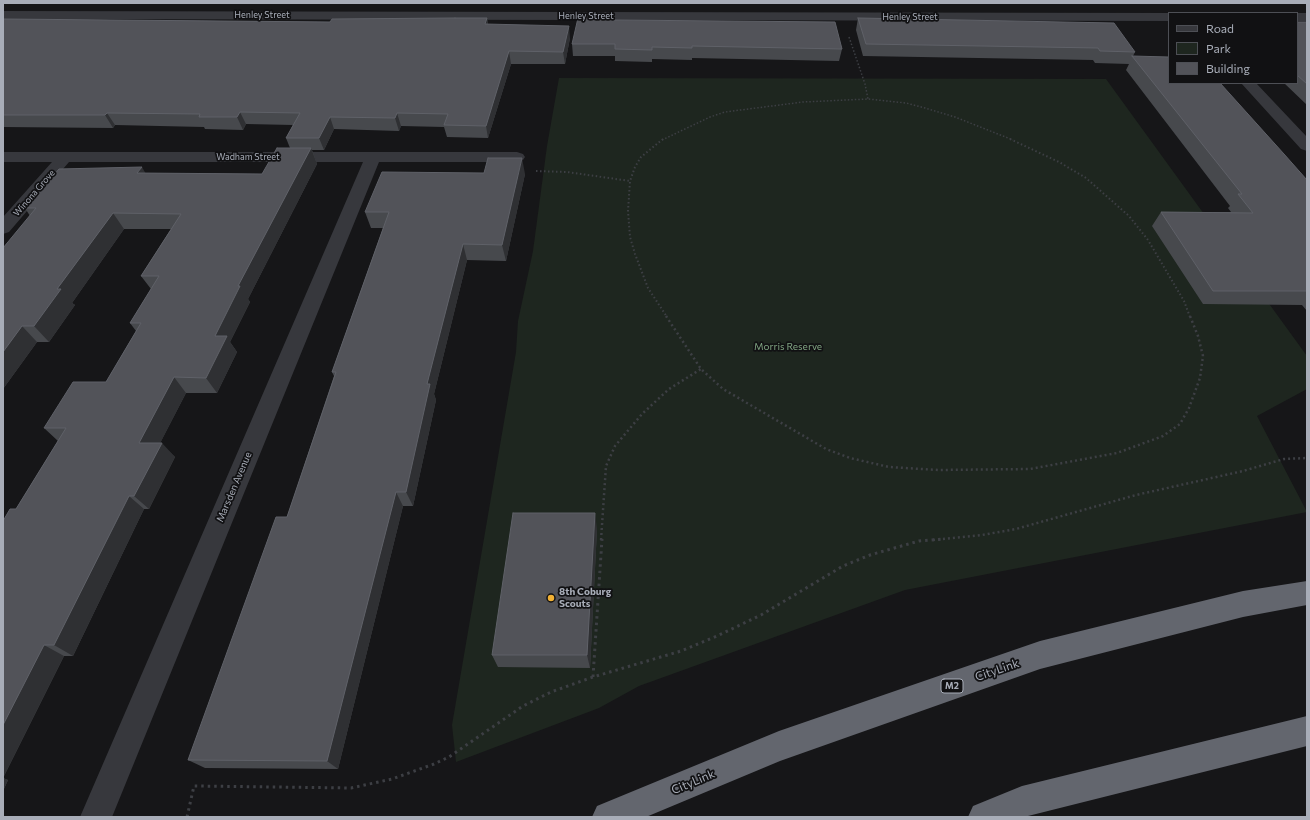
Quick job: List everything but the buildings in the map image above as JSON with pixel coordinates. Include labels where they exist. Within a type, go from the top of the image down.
[{"type":"highway","name":"CityLink","points":[[608,817],[779,746],[1040,655],[1243,604],[1307,592]]},
{"type":"highway","points":[[984,817],[1022,802],[1307,732]]},
{"type":"street","points":[[841,3],[846,16]]},
{"type":"street","name":"Henley Street","points":[[3,15],[846,16],[1168,13]]},
{"type":"street","points":[[1249,84],[1307,146]]},
{"type":"street","name":"Wadham Street","points":[[3,156],[517,157]]},
{"type":"street","name":"Winona Grove","points":[[3,228],[65,157]]},
{"type":"street","name":"Marsden Avenue","points":[[96,817],[373,157]]},
{"type":"path","points":[[848,32],[866,84],[868,99]]},
{"type":"path","points":[[868,99],[906,104],[955,117],[1003,136],[1059,162],[1086,178],[1105,193],[1129,216],[1148,240],[1184,301],[1198,336],[1203,356],[1200,378],[1189,408],[1180,424],[1163,436],[1138,446],[1102,456],[1030,469],[998,471],[889,467],[850,458],[826,449],[723,390],[701,369],[648,288],[634,254],[630,237],[628,211],[630,181],[634,167],[651,147],[666,137],[710,116],[732,111],[803,102],[868,99]]},
{"type":"path","points":[[529,171],[567,172],[630,181]]},
{"type":"path","points":[[593,677],[606,466],[615,446],[642,414],[669,389],[701,369]]},
{"type":"path","points":[[187,817],[194,786],[351,788],[392,779],[449,757],[523,706],[552,692],[593,677],[681,651],[718,636],[761,615],[842,566],[870,556],[919,541],[982,535],[1016,529],[1136,495],[1243,471],[1284,459],[1307,458]]},
{"type":"green space","name":"Morris Reserve","points":[[559,78],[1106,79],[1307,356],[1307,389],[1257,416],[1307,512],[905,590],[639,686],[599,708],[456,762],[452,725],[516,352],[518,321],[533,251],[547,146]]},
{"type":"place","name":"8th Coburg Scouts","points":[[551,598]]}]
